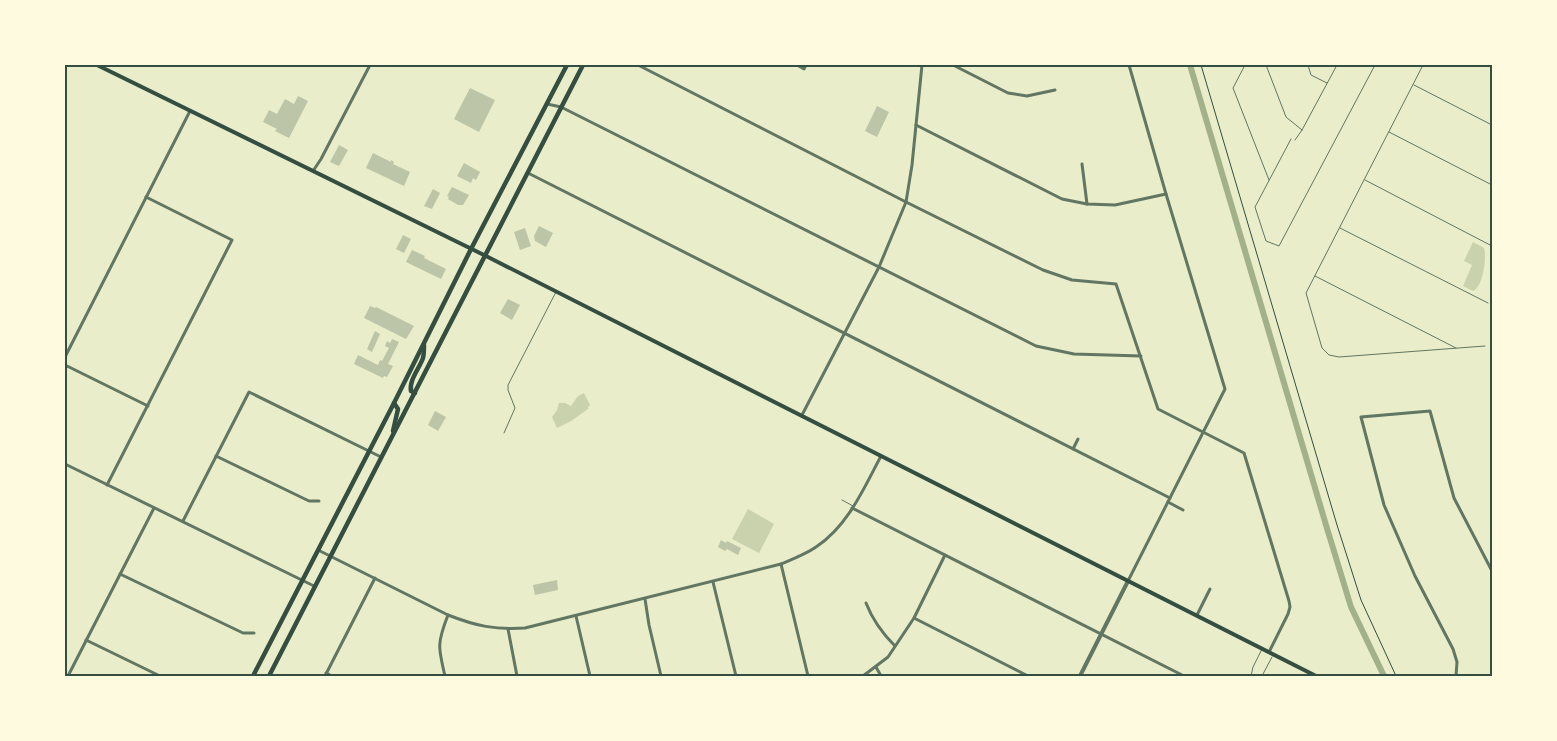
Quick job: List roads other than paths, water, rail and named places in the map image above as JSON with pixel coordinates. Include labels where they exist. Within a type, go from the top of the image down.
[{"type":"main road","points":[[97,65],[556,291],[1316,676]]},
{"type":"main road","points":[[253,676],[567,65]]},
{"type":"main road","points":[[269,676],[583,65]]},
{"type":"main road","points":[[415,394],[411,391],[410,386],[424,355],[424,344]]},
{"type":"main road","points":[[393,435],[398,409],[394,403]]},
{"type":"street","points":[[313,171],[322,159],[370,65]]},
{"type":"street","points":[[638,65],[1043,270],[1072,280],[1116,284],[1158,409],[1244,453],[1290,607],[1271,653]]},
{"type":"street","points":[[797,65],[804,69],[806,65]]},
{"type":"street","points":[[802,415],[879,268],[906,202],[912,165],[922,65]]},
{"type":"street","points":[[952,65],[1008,93],[1026,96],[1055,90]]},
{"type":"street","points":[[1080,676],[1226,389],[1166,194],[1129,65]]},
{"type":"street","points":[[547,104],[561,107],[1036,346],[1074,354],[1141,356]]},
{"type":"street","points":[[65,357],[190,111]]},
{"type":"street","points":[[916,125],[1062,199],[1087,204],[1115,205],[1166,194]]},
{"type":"street","points":[[1082,164],[1087,204]]},
{"type":"street","points":[[528,173],[1073,449],[1169,500],[1183,510]]},
{"type":"street","points":[[107,485],[232,240],[146,197]]},
{"type":"street","points":[[65,365],[148,406]]},
{"type":"street","points":[[183,521],[249,392],[381,457]]},
{"type":"street","points":[[1456,676],[1457,662],[1453,649],[1415,576],[1384,505],[1361,417],[1430,411],[1454,498],[1492,571]]},
{"type":"street","points":[[1073,449],[1078,439]]},
{"type":"street","points":[[216,456],[309,501],[319,501]]},
{"type":"street","points":[[318,550],[448,615],[479,626],[508,629],[525,628],[781,564],[816,547],[843,521],[853,507],[881,456]]},
{"type":"street","points":[[65,464],[314,586]]},
{"type":"street","points":[[853,507],[1184,676]]},
{"type":"street","points":[[68,676],[154,508]]},
{"type":"street","points":[[863,676],[888,657],[914,618],[945,555]]},
{"type":"street","points":[[781,564],[808,676]]},
{"type":"street","points":[[120,574],[243,633],[254,633]]},
{"type":"street","points":[[332,676],[326,675],[376,578]]},
{"type":"street","points":[[713,582],[736,676]]},
{"type":"street","points":[[1197,615],[1210,589]]},
{"type":"street","points":[[645,599],[661,676]]},
{"type":"street","points":[[866,603],[873,620],[895,646]]},
{"type":"street","points":[[445,676],[439,653],[440,636],[448,615]]},
{"type":"street","points":[[576,616],[590,676]]},
{"type":"street","points":[[914,618],[1028,676]]},
{"type":"street","points":[[508,629],[517,676]]},
{"type":"street","points":[[86,640],[160,676]]},
{"type":"street","points":[[876,667],[881,676]]},
{"type":"lane","points":[[1245,65],[1233,88],[1269,180]]},
{"type":"lane","points":[[1266,65],[1286,117],[1302,130]]},
{"type":"lane","points":[[1308,65],[1312,75],[1328,83]]},
{"type":"lane","points":[[1295,140],[1337,65]]},
{"type":"lane","points":[[1291,139],[1255,207],[1266,241],[1279,246],[1375,65]]},
{"type":"lane","points":[[1423,65],[1306,293],[1322,348],[1329,355],[1339,357],[1485,346]]},
{"type":"lane","points":[[1413,84],[1492,125]]},
{"type":"lane","points":[[1389,132],[1492,185]]},
{"type":"lane","points":[[1364,180],[1492,246]]},
{"type":"lane","points":[[1339,228],[1488,304]]},
{"type":"lane","points":[[1314,276],[1457,348]]},
{"type":"lane","points":[[504,433],[515,408],[508,386],[556,291]]},
{"type":"lane","points":[[842,500],[853,507]]},
{"type":"lane","points":[[1251,676],[1262,648]]},
{"type":"lane","points":[[1262,676],[1271,653]]},
{"type":"waterway","points":[[1190,65],[1351,607],[1384,676]]}]
